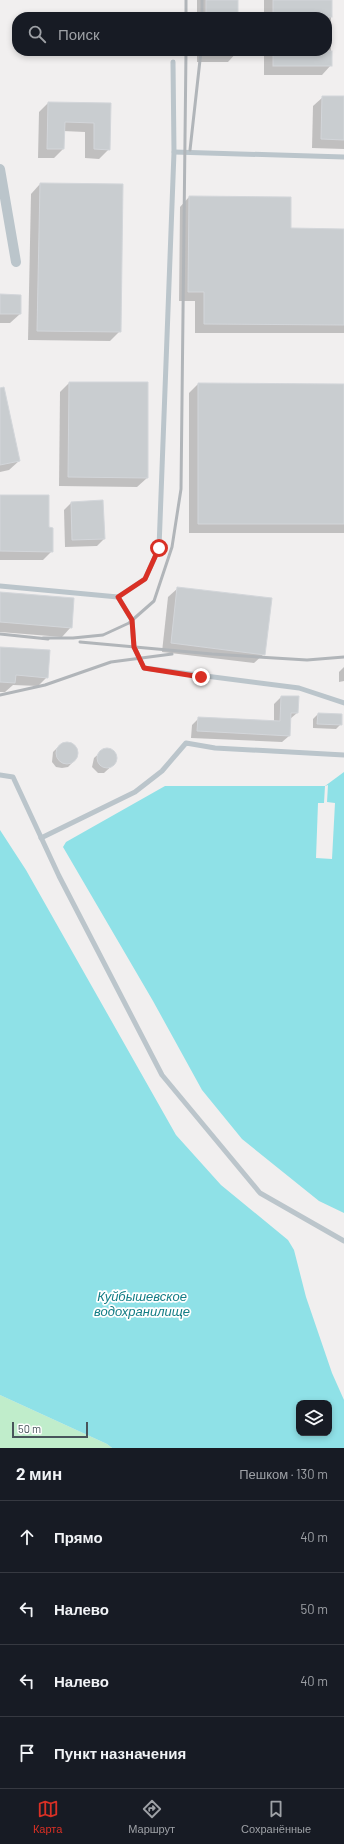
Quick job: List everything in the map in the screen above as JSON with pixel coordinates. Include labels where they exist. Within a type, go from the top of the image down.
[{"type":"street","points":[[0,169],[16,262]]},
{"type":"lane","points":[[0,586],[118,597],[145,579],[159,548],[174,152],[173,62]]},
{"type":"lane","points":[[174,152],[344,157]]},
{"type":"lane","points":[[118,597],[132,620],[134,647],[144,668],[299,688],[344,703]]},
{"type":"lane","points":[[41,838],[135,792],[162,771],[186,743],[215,748],[344,755]]},
{"type":"lane","points":[[0,775],[13,777],[59,876],[162,1074],[260,1193],[344,1241]]},
{"type":"green space","points":[[0,1395],[107,1444],[112,1448],[0,1448]]},
{"type":"water","points":[[344,772],[344,1213],[319,1201],[242,1139],[202,1090],[153,1001],[63,847],[66,842],[165,786],[325,786]]},
{"type":"water","name":"Куйбышевское водохранилище","points":[[0,830],[26,870],[176,1135],[221,1185],[288,1240],[294,1250],[306,1297],[332,1373],[344,1400],[344,1448],[112,1448],[107,1444],[0,1395]]},
{"type":"pier","points":[[328,785],[327,802],[335,803],[332,859],[316,858],[318,803],[324,803],[325,786]]},
{"type":"building","points":[[206,0],[238,0],[238,12],[206,12]]},
{"type":"building","points":[[273,0],[332,0],[332,12],[273,12]]},
{"type":"building","points":[[273,56],[332,56],[332,66],[273,66]]},
{"type":"building","points":[[322,96],[344,96],[344,140],[321,139]]},
{"type":"building","points":[[48,102],[111,103],[110,150],[94,149],[94,123],[65,122],[64,149],[47,149]]},
{"type":"building","points":[[40,183],[123,184],[121,332],[37,331]]},
{"type":"building","points":[[189,196],[291,197],[291,228],[344,229],[344,325],[204,324],[204,292],[188,292]]},
{"type":"building","points":[[0,294],[21,295],[21,314],[0,314]]},
{"type":"building","points":[[69,382],[148,382],[148,478],[68,477]]},
{"type":"building","points":[[198,383],[344,384],[344,524],[198,524]]},
{"type":"building","points":[[4,387],[20,461],[0,465],[0,388]]},
{"type":"building","points":[[0,495],[49,495],[49,527],[53,528],[53,552],[0,551]]},
{"type":"building","points":[[103,500],[105,539],[72,540],[71,502]]},
{"type":"building","points":[[177,587],[272,598],[265,655],[171,643]]},
{"type":"building","points":[[0,592],[74,598],[72,628],[0,622]]},
{"type":"building","points":[[0,647],[50,650],[48,678],[16,675],[15,683],[0,682]]},
{"type":"building","points":[[281,696],[299,696],[298,713],[291,713],[290,736],[197,731],[198,717],[280,721]]},
{"type":"building","points":[[318,713],[342,714],[342,725],[317,724]]},
{"type":"building","points":[[67,742],[75,745],[78,753],[75,761],[67,764],[59,761],[56,753],[59,745]]},
{"type":"building","points":[[103,748],[111,748],[117,754],[117,762],[111,768],[103,768],[97,762],[97,754]]},
{"type":"railway","points":[[186,0],[186,12]]},
{"type":"railway","points":[[202,0],[202,12]]},
{"type":"railway","points":[[43,638],[73,638],[103,635],[129,623],[154,601],[172,547],[181,489],[186,56]]},
{"type":"railway","points":[[190,150],[200,56]]},
{"type":"railway","points":[[0,634],[48,639]]},
{"type":"railway","points":[[80,642],[212,654],[307,660],[344,657]]},
{"type":"railway","points":[[0,695],[45,685],[111,662],[172,654]]},
{"type":"route","points":[[159,548],[145,579],[118,597],[132,620],[134,647],[144,668],[201,677]]}]
